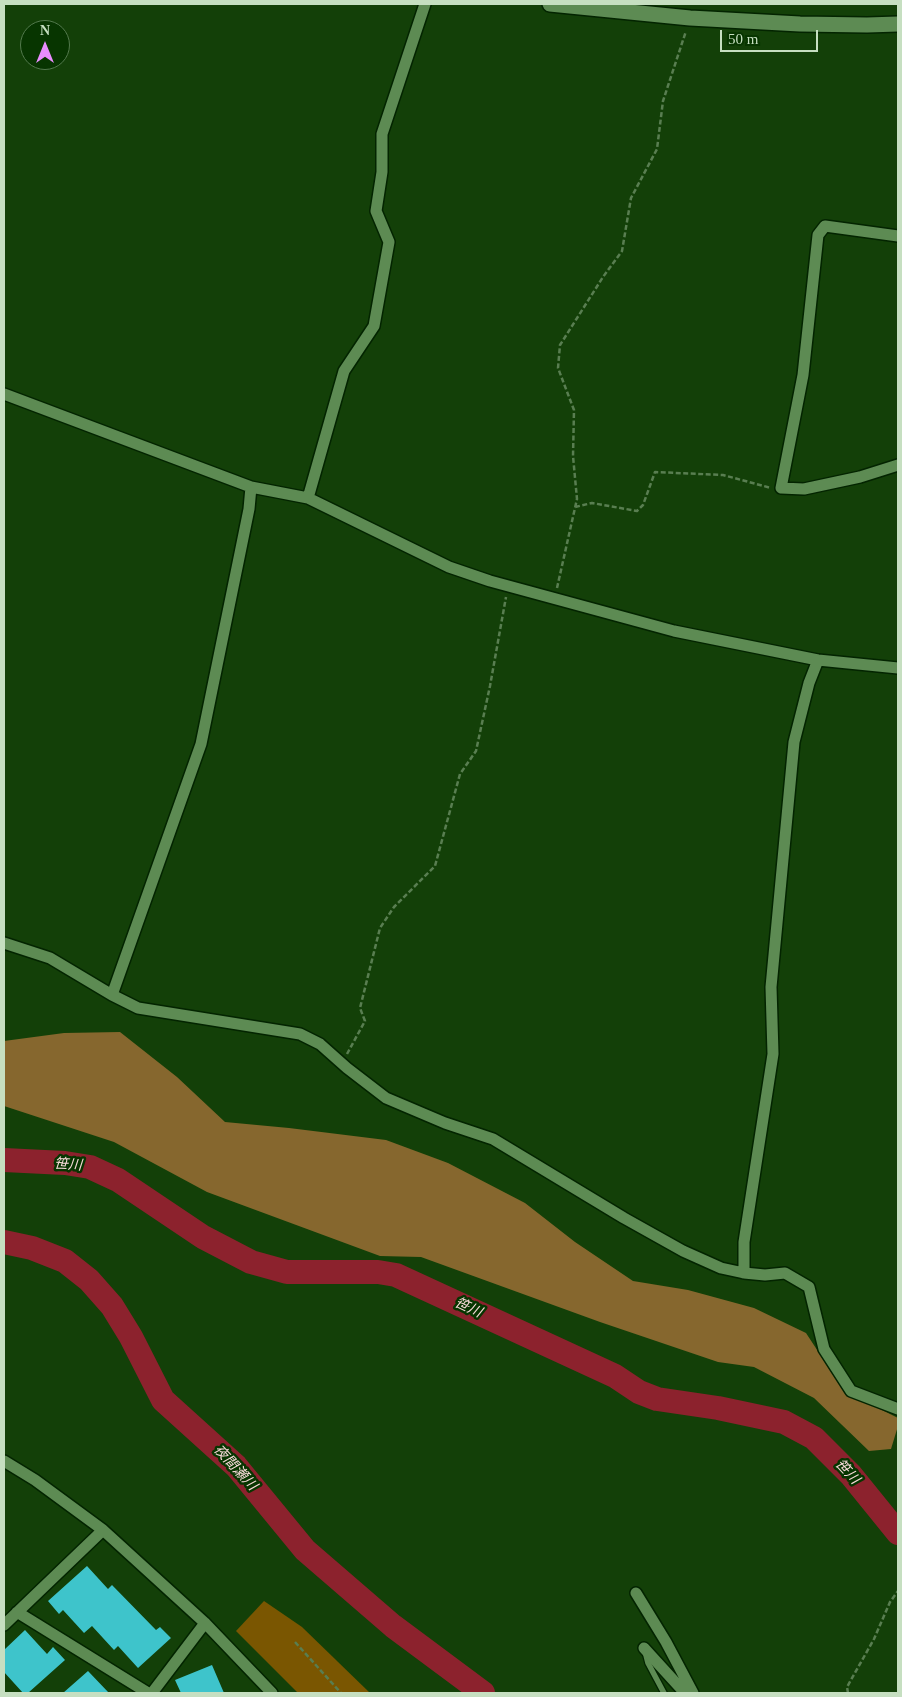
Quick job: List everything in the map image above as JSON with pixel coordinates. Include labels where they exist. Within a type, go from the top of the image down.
[{"type":"main road","points":[[550,4],[690,18],[800,24],[898,24]]},
{"type":"street","points":[[308,498],[344,372],[374,326],[389,242],[376,211],[382,172],[382,134],[424,4]]},
{"type":"street","points":[[898,236],[825,226],[818,236],[803,375],[781,488],[804,489],[860,477],[898,465]]},
{"type":"street","points":[[4,394],[252,488],[308,498],[376,533],[449,567],[508,586],[674,631],[818,660],[898,668]]},
{"type":"street","points":[[112,995],[201,744],[252,488]]},
{"type":"street","points":[[744,1273],[744,1242],[772,1054],[771,987],[794,742],[809,683],[818,660]]},
{"type":"street","points":[[4,943],[50,958],[112,995],[138,1008],[300,1034],[320,1044],[386,1098],[445,1123],[493,1139],[682,1251],[721,1268],[744,1273],[765,1275],[785,1273],[809,1287],[824,1349],[851,1392],[898,1409]]},
{"type":"street","points":[[4,1461],[36,1480],[103,1530],[205,1623],[272,1693]]},
{"type":"street","points":[[4,1625],[103,1530]]},
{"type":"street","points":[[636,1593],[666,1642],[693,1693]]},
{"type":"street","points":[[17,1612],[156,1692],[205,1623]]},
{"type":"street","points":[[644,1648],[685,1693]]},
{"type":"lane","points":[[644,1648],[648,1663],[664,1693]]},
{"type":"path","points":[[554,599],[577,498],[573,456],[574,410],[558,368],[560,345],[603,277],[622,251],[631,198],[657,149],[664,101],[690,18]]},
{"type":"path","points":[[575,507],[592,503],[637,511],[643,505],[655,472],[723,475],[767,488],[781,488]]},
{"type":"path","points":[[342,1063],[365,1021],[360,1008],[380,928],[394,907],[435,866],[460,774],[476,751],[508,586]]},
{"type":"path","points":[[848,1693],[847,1687],[874,1639],[890,1602],[898,1591]]},
{"type":"path","points":[[295,1642],[341,1693]]},
{"type":"shaded area","points":[[120,1032],[177,1077],[225,1122],[386,1140],[448,1163],[525,1203],[575,1242],[633,1281],[688,1290],[754,1308],[806,1333],[844,1391],[898,1418],[898,1426],[891,1449],[869,1451],[814,1398],[754,1367],[718,1362],[600,1322],[421,1257],[380,1256],[207,1192],[114,1142],[4,1106],[4,1041],[64,1033]]},
{"type":"shaded area","points":[[264,1601],[302,1627],[370,1693],[298,1693],[236,1631]]},
{"type":"building","points":[[87,1566],[108,1589],[112,1585],[156,1630],[160,1627],[171,1638],[138,1668],[118,1646],[114,1650],[92,1626],[84,1633],[63,1610],[59,1614],[48,1601]]},
{"type":"building","points":[[25,1630],[47,1654],[53,1647],[65,1660],[28,1693],[23,1693],[4,1672],[4,1650]]},
{"type":"building","points":[[212,1665],[224,1693],[181,1693],[175,1680]]},
{"type":"building","points":[[88,1671],[109,1693],[63,1693]]},
{"type":"waterway","name":"笹川","points":[[4,1160],[65,1163],[90,1167],[118,1180],[203,1237],[251,1262],[287,1272],[378,1272],[396,1275],[615,1376],[639,1392],[657,1399],[718,1408],[784,1422],[814,1438],[851,1475],[898,1533]]},
{"type":"waterway","name":"夜間瀬川","points":[[4,1242],[32,1248],[65,1261],[89,1280],[112,1306],[131,1337],[163,1400],[236,1466],[305,1550],[393,1626],[483,1693]]}]
